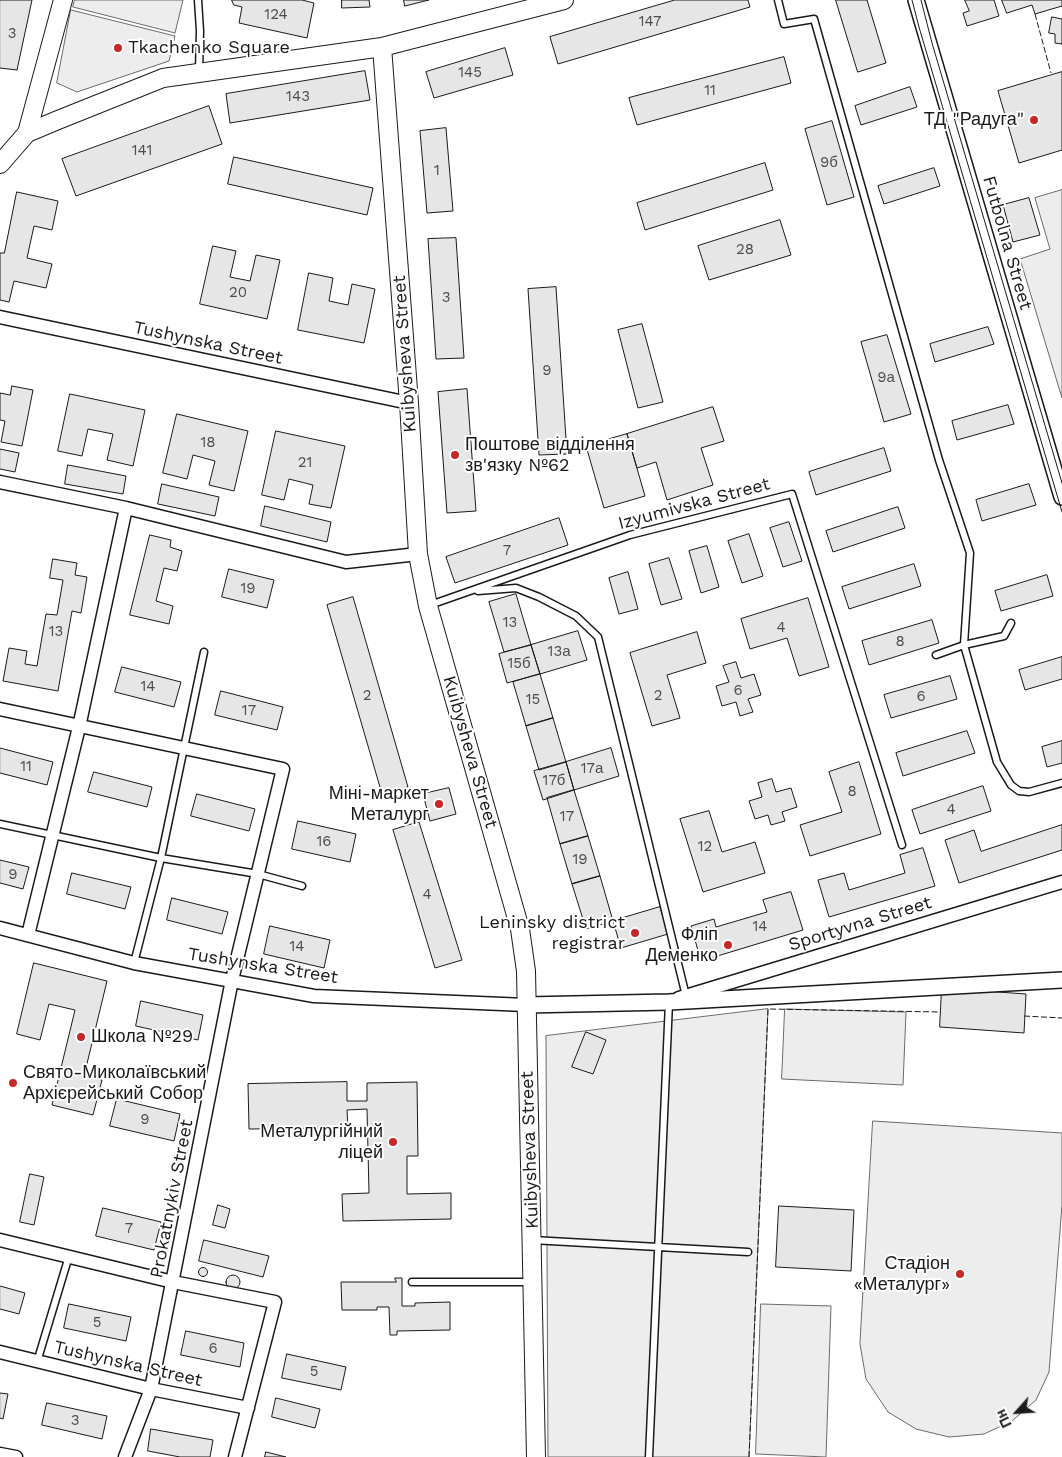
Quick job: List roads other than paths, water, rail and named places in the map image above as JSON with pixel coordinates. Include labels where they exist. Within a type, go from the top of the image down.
[{"type":"main road","points":[[27,134],[63,0]]},
{"type":"main road","points":[[0,164],[27,134],[163,78],[382,48],[564,0]]},
{"type":"main road","name":"Kuibysheva Street","points":[[382,48],[409,403],[418,554],[428,606],[520,929],[526,971],[536,1457]]},
{"type":"street","name":"Futbolna Street","points":[[916,0],[1062,497]]},
{"type":"street","name":"Tushynska Street","points":[[0,317],[409,403]]},
{"type":"street","points":[[0,482],[126,508],[346,562],[418,554]]},
{"type":"street","points":[[28,936],[80,727],[126,508]]},
{"type":"street","points":[[0,709],[184,749]]},
{"type":"street","name":"Prokatnykiv Street","points":[[125,1457],[151,1389],[232,980],[283,769],[184,749]]},
{"type":"street","name":"Sportyvna Street","points":[[668,1002],[1062,882]]},
{"type":"street","name":"Tushynska Street","points":[[0,928],[134,962],[314,996],[526,1005]]},
{"type":"street","name":"Sportyvna Street","points":[[526,1005],[668,1002],[1062,980]]},
{"type":"street","points":[[0,1240],[173,1282],[275,1302],[235,1457]]},
{"type":"street","name":"Tushynska Street","points":[[0,1352],[151,1389],[248,1408]]},
{"type":"street","points":[[0,1454],[16,1457]]},
{"type":"lane","points":[[198,0],[200,30],[199,74]]},
{"type":"lane","points":[[778,0],[784,24],[814,19],[936,451],[970,553],[964,645],[997,762],[1011,785],[1019,791],[1029,792],[1062,783]]},
{"type":"lane","name":"Izyumivska Street","points":[[428,606],[630,535],[792,494],[902,845]]},
{"type":"lane","points":[[467,592],[516,588],[539,597],[576,616],[598,637],[686,996]]},
{"type":"lane","points":[[936,655],[964,645],[1004,636],[1011,623]]},
{"type":"lane","points":[[134,962],[161,858],[204,652]]},
{"type":"lane","points":[[0,824],[161,858],[258,874],[302,886]]},
{"type":"lane","points":[[648,1457],[668,1002]]},
{"type":"lane","points":[[532,1240],[748,1252]]},
{"type":"lane","points":[[37,1362],[70,1256]]},
{"type":"lane","points":[[412,1282],[533,1282]]},
{"type":"tram line","points":[[912,0],[1062,512]]},
{"type":"tram line","points":[[921,0],[1062,483]]},
{"type":"place","name":"Tkachenko Square","points":[[118,48]]},
{"type":"place","name":"ТД \"Радуга\"","points":[[1034,120]]},
{"type":"place","name":"Поштове відділення зв'язку №62","points":[[455,455]]},
{"type":"place","name":"Міні-маркет Металург","points":[[439,804]]},
{"type":"place","name":"Leninsky district registrar","points":[[635,933]]},
{"type":"place","name":"Фліп Деменко","points":[[728,945]]},
{"type":"place","name":"Школа №29","points":[[81,1037]]},
{"type":"place","name":"Свято-Миколаївський Архієрейський Собор","points":[[13,1083]]},
{"type":"place","name":"Металургійний ліцей","points":[[393,1142]]},
{"type":"place","name":"Стадіон «Металург»","points":[[960,1274]]}]
